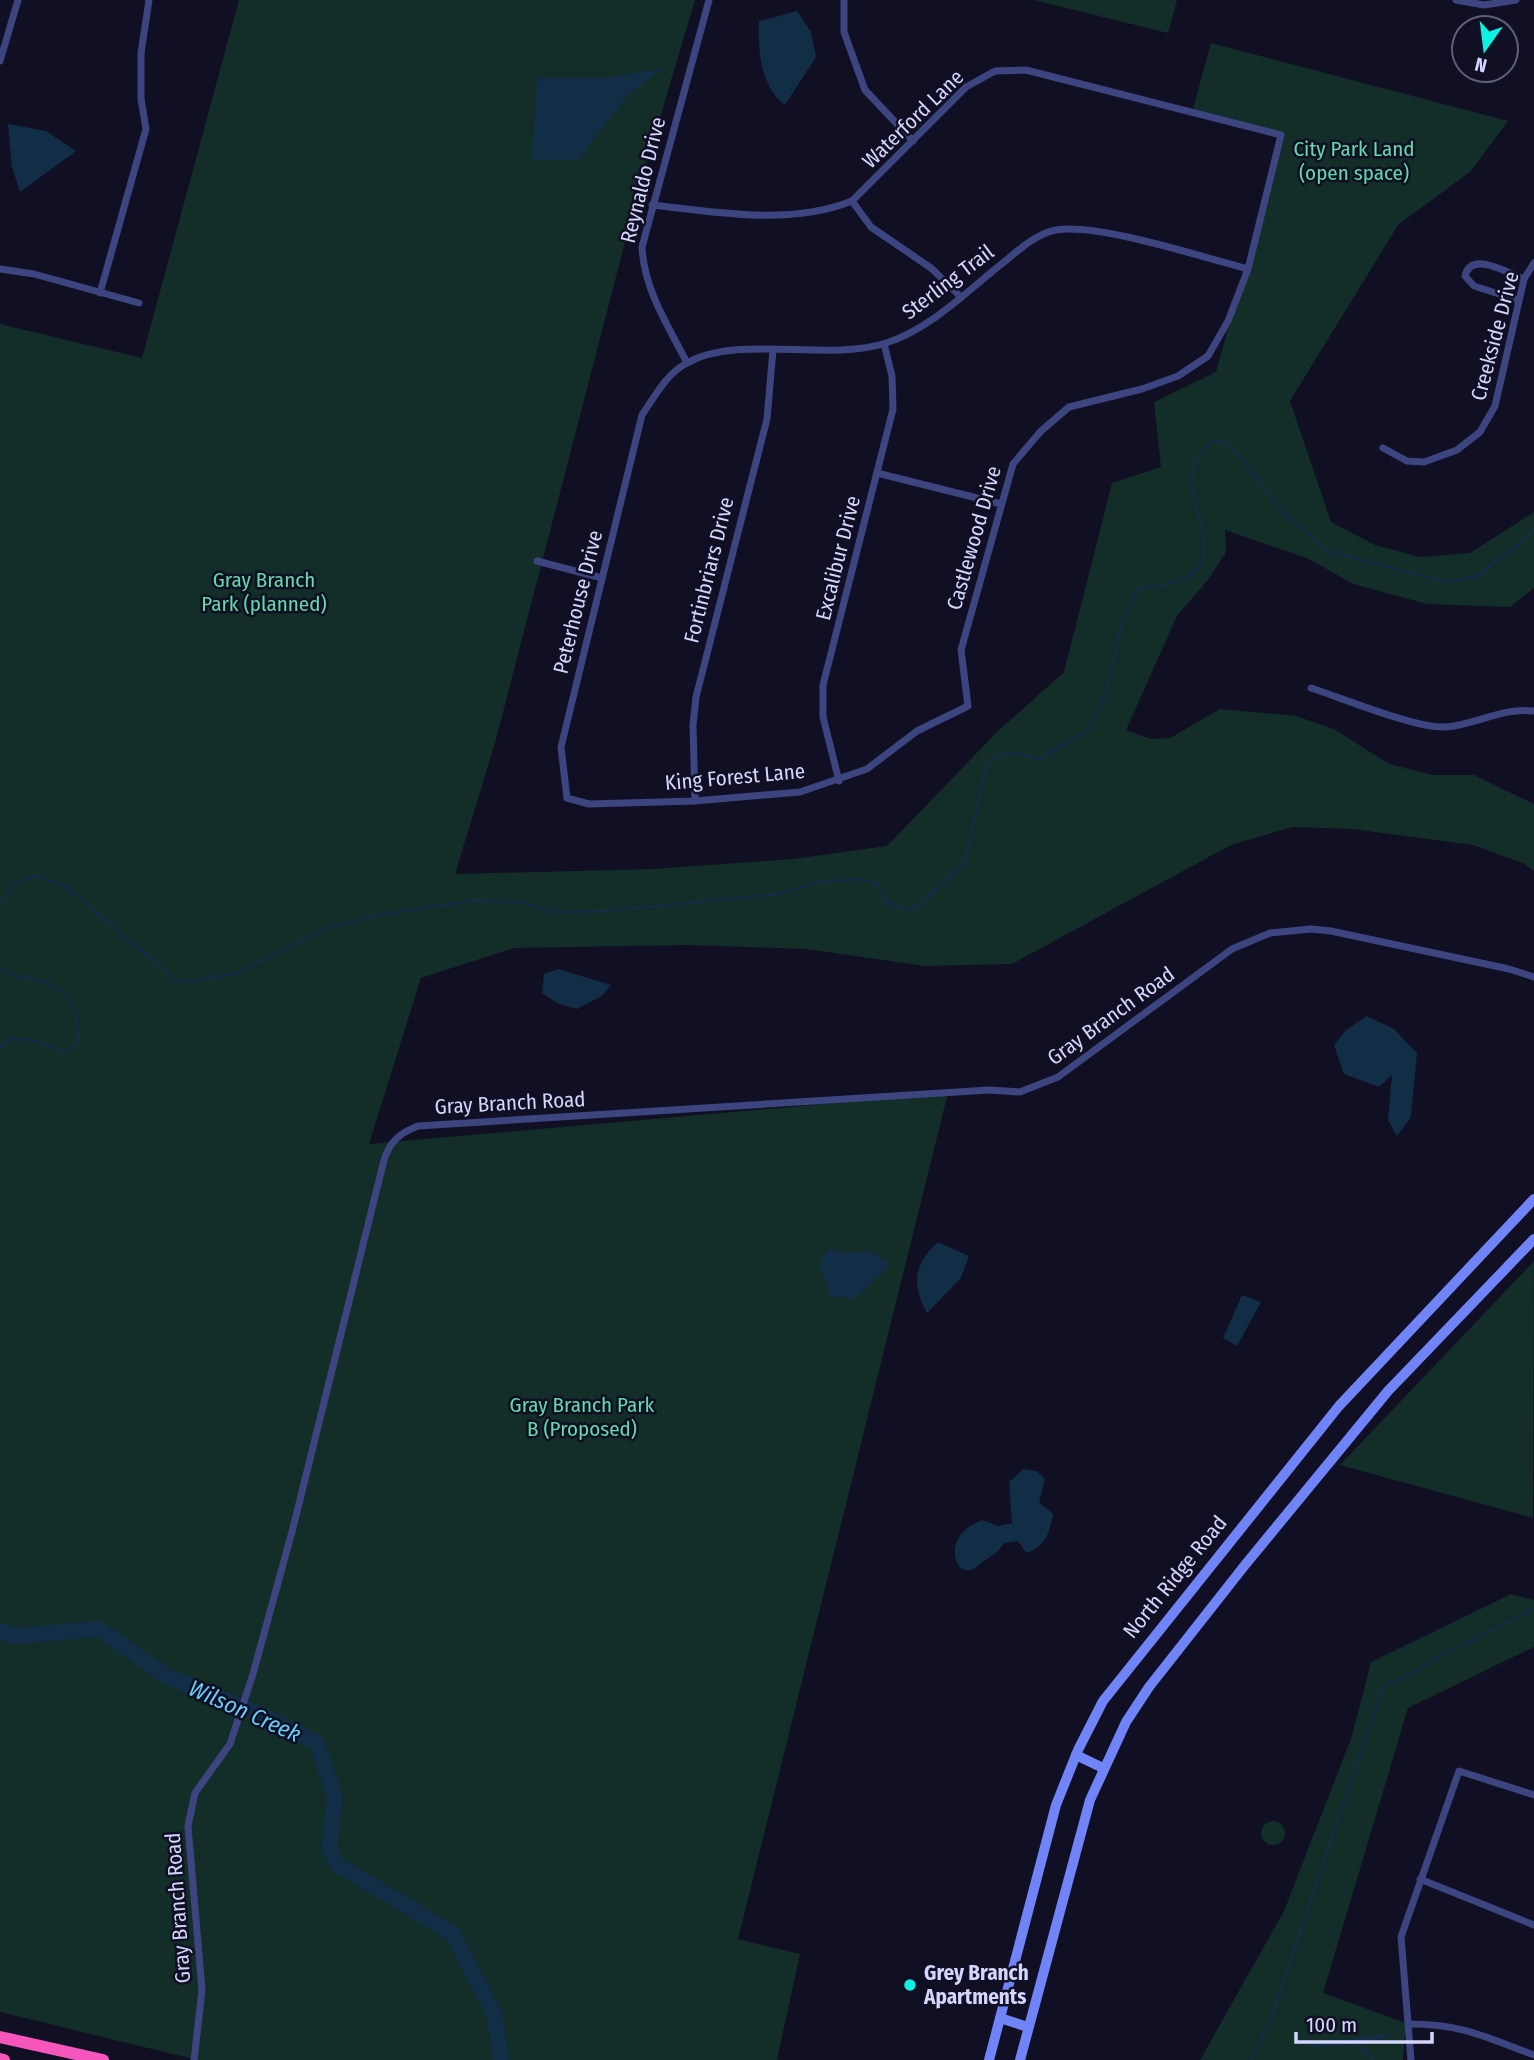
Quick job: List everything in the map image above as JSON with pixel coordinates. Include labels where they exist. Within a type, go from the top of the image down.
[{"type":"highway","points":[[0,2037],[103,2060]]},
{"type":"main road","name":"North Ridge Road","points":[[989,2060],[1056,1805],[1076,1755],[1103,1701],[1133,1659],[1330,1416],[1376,1364],[1534,1199]]},
{"type":"main road","points":[[1020,2060],[1078,1840],[1103,1768],[1149,1687],[1388,1391],[1534,1239]]},
{"type":"main road","points":[[1076,1755],[1103,1768]]},
{"type":"main road","points":[[1000,2018],[1028,2027]]},
{"type":"street","points":[[0,61],[18,0]]},
{"type":"street","points":[[100,293],[146,129],[141,99],[141,52],[149,0]]},
{"type":"street","name":"Reynaldo Drive","points":[[687,363],[643,270],[642,247],[709,0]]},
{"type":"street","points":[[844,0],[844,32],[865,90],[913,141]]},
{"type":"street","points":[[1456,0],[1484,5],[1516,0]]},
{"type":"street","name":"Waterford Lane","points":[[652,205],[777,216],[829,210],[852,201],[966,87],[995,71],[1026,70],[1281,135]]},
{"type":"street","name":"Castlewood Drive","points":[[968,706],[961,650],[1013,464],[1041,430],[1069,407],[1178,376],[1208,356],[1228,321],[1248,269],[1281,135]]},
{"type":"street","points":[[852,201],[871,227],[932,268],[961,297]]},
{"type":"street","name":"Sterling Trail","points":[[642,415],[665,381],[687,363],[719,353],[843,350],[884,344],[921,328],[1029,242],[1056,230],[1092,230],[1248,269]]},
{"type":"street","points":[[1518,300],[1474,286],[1465,276],[1467,269],[1473,263],[1482,263],[1524,279]]},
{"type":"street","name":"Creekside Drive","points":[[1383,448],[1407,461],[1424,462],[1457,450],[1480,432],[1495,406],[1518,300],[1524,279],[1534,263]]},
{"type":"street","points":[[0,269],[139,303]]},
{"type":"street","name":"Excalibur Drive","points":[[839,781],[823,718],[824,685],[893,409],[892,376],[884,344]]},
{"type":"street","name":"Fortinbriars Drive","points":[[695,801],[693,725],[696,697],[767,419],[773,350]]},
{"type":"street","name":"Peterhouse Drive","points":[[567,798],[561,747],[642,415]]},
{"type":"street","points":[[877,473],[1002,504]]},
{"type":"street","points":[[537,561],[602,578]]},
{"type":"street","points":[[1311,688],[1438,727],[1462,724],[1504,710],[1534,711]]},
{"type":"street","name":"King Forest Lane","points":[[567,798],[589,804],[695,801],[800,792],[839,781],[867,769],[917,731],[968,706]]},
{"type":"street","name":"Gray Branch Road","points":[[194,2060],[202,1990],[188,1826],[195,1793],[230,1744],[253,1674],[293,1528],[384,1160],[392,1141],[408,1129],[418,1126],[989,1090],[1020,1092],[1058,1077],[1232,949],[1270,933],[1290,929],[1331,931],[1509,969],[1534,977]]},
{"type":"street","points":[[1411,2060],[1401,1937],[1451,1788],[1459,1771],[1534,1795]]},
{"type":"street","points":[[1420,1879],[1534,1925]]},
{"type":"street","points":[[1409,2024],[1455,2026],[1534,2055]]},
{"type":"green space","points":[[239,0],[695,0],[638,192],[495,743],[455,874],[653,869],[793,859],[887,846],[997,732],[1064,672],[1112,483],[1161,467],[1154,402],[1216,372],[1281,135],[1192,112],[1211,43],[1508,121],[1471,171],[1398,225],[1290,401],[1331,522],[1375,545],[1420,557],[1470,553],[1534,512],[1534,588],[1510,607],[1427,604],[1353,584],[1309,559],[1225,530],[1226,552],[1207,581],[1177,616],[1126,730],[1151,739],[1170,738],[1220,709],[1296,716],[1334,729],[1389,764],[1433,775],[1474,775],[1534,804],[1534,871],[1525,864],[1473,845],[1353,829],[1292,827],[1231,845],[1012,964],[925,966],[806,949],[687,945],[514,948],[421,978],[369,1144],[948,1093],[738,1939],[800,1954],[777,2060],[197,2060],[0,2012],[0,324],[142,358]]},
{"type":"green space","points":[[1034,0],[1177,0],[1168,33]]},
{"type":"green space","points":[[1534,1261],[1533,1518],[1340,1465]]},
{"type":"green space","points":[[1511,1594],[1534,1600],[1534,1647],[1408,1708],[1323,1993],[1406,2023],[1403,2060],[1200,2060],[1284,1911],[1352,1736],[1371,1662]]},
{"type":"green space","points":[[1273,1821],[1281,1825],[1285,1833],[1281,1841],[1273,1845],[1265,1841],[1261,1833],[1265,1825]]},
{"type":"water","points":[[797,11],[811,32],[816,57],[785,105],[770,88],[762,67],[759,21]]},
{"type":"water","points":[[663,68],[628,95],[578,160],[532,160],[537,78],[603,78]]},
{"type":"water","points":[[8,124],[46,131],[76,151],[20,192],[12,167]]},
{"type":"water","points":[[558,969],[611,985],[602,996],[577,1009],[559,1004],[542,993],[544,974]]},
{"type":"water","points":[[1367,1016],[1394,1029],[1417,1053],[1411,1117],[1397,1136],[1388,1120],[1392,1075],[1379,1087],[1344,1074],[1334,1045],[1346,1030]]},
{"type":"water","points":[[938,1242],[969,1256],[961,1278],[927,1313],[919,1293],[918,1275],[924,1258]]},
{"type":"water","points":[[828,1249],[848,1253],[870,1251],[891,1264],[855,1299],[831,1296],[819,1264]]},
{"type":"water","points":[[1242,1295],[1261,1302],[1237,1346],[1223,1338]]},
{"type":"water","points":[[1023,1469],[1037,1471],[1045,1479],[1039,1502],[1053,1514],[1046,1538],[1038,1547],[1026,1553],[1018,1541],[1004,1543],[995,1554],[974,1569],[961,1568],[956,1560],[955,1550],[964,1531],[982,1520],[998,1526],[1012,1523],[1009,1482]]},
{"type":"waterway","points":[[0,904],[16,882],[36,876],[64,885],[176,980],[191,982],[240,972],[325,928],[386,914],[477,900],[524,903],[554,912],[604,911],[777,894],[820,882],[860,879],[878,884],[884,900],[905,910],[917,907],[965,862],[987,762],[1009,752],[1040,759],[1090,729],[1107,690],[1122,621],[1137,590],[1184,578],[1201,562],[1205,547],[1193,493],[1192,475],[1198,457],[1214,440],[1228,443],[1281,510],[1327,551],[1447,582],[1477,576],[1520,544],[1534,529]]},
{"type":"waterway","points":[[0,968],[13,975],[46,982],[65,995],[78,1025],[79,1042],[64,1051],[25,1039],[11,1039],[0,1047]]},
{"type":"waterway","points":[[1251,2060],[1273,2013],[1383,1687],[1531,1610]]},
{"type":"waterway","name":"Wilson Creek","points":[[0,1631],[15,1636],[99,1629],[166,1676],[271,1719],[317,1743],[335,1797],[329,1850],[338,1865],[452,1933],[494,2013],[501,2060]]},
{"type":"waterway","points":[[1356,2043],[1388,2035],[1310,2046],[1356,2043],[1373,2060]]},
{"type":"place","name":"Grey Branch Apartments","points":[[910,1985]]},
{"type":"park label","name":"City Park Land (open space)","points":[[1354,161]]},
{"type":"park label","name":"Gray Branch Park (planned)","points":[[264,592]]},
{"type":"park label","name":"Gray Branch Park B (Proposed)","points":[[582,1417]]}]
